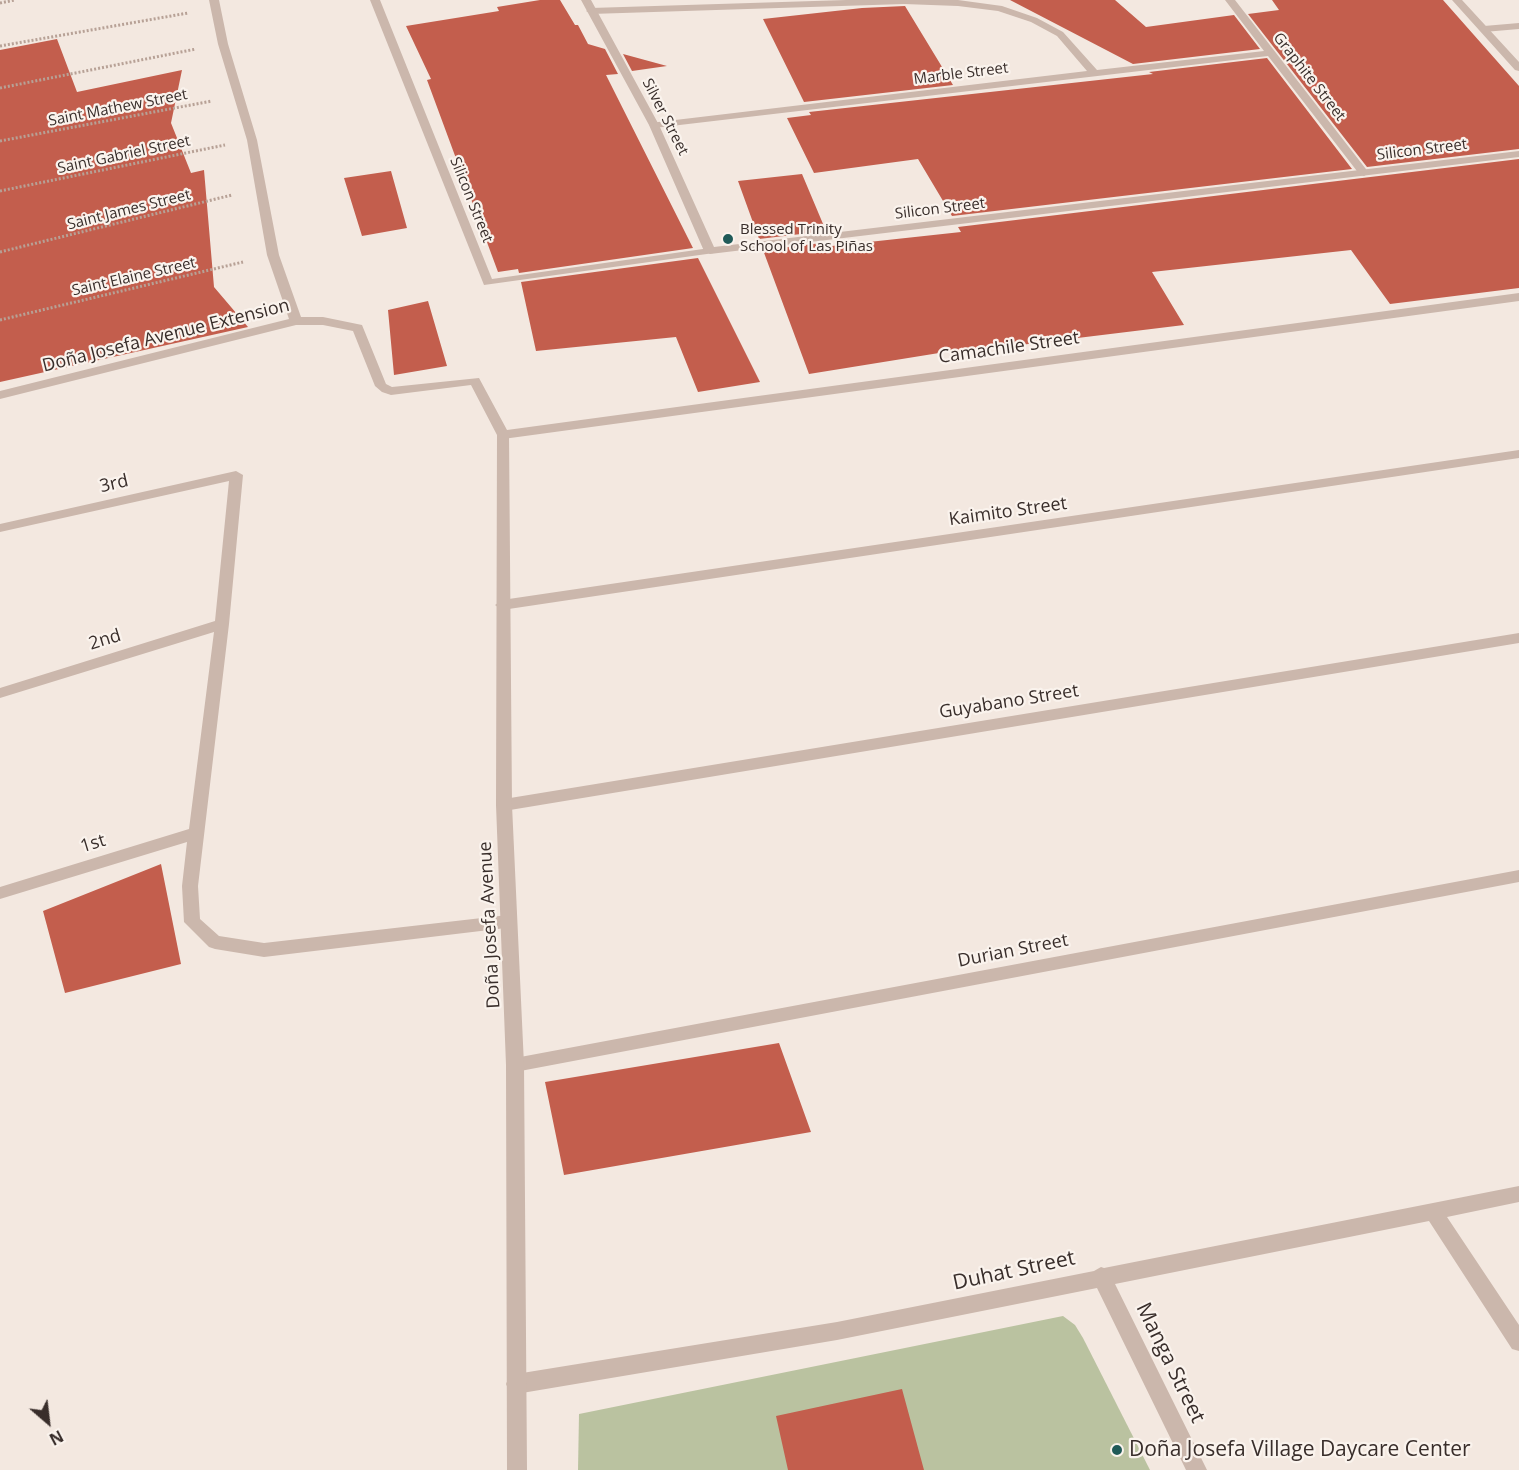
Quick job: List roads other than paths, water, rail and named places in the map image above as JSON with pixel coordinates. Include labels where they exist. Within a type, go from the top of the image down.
[{"type":"street","name":"Silicon Street","points":[[375,0],[488,283],[710,252],[1519,154]]},
{"type":"street","name":"Silver Street","points":[[586,0],[654,125],[710,252]]},
{"type":"street","name":"Graphite Street","points":[[1230,0],[1364,173]]},
{"type":"street","points":[[1457,0],[1519,68]]},
{"type":"street","points":[[591,11],[904,1],[958,3],[999,8],[1034,20],[1060,34],[1094,73]]},
{"type":"street","points":[[215,4],[223,44],[241,96],[252,140],[273,255],[296,321]]},
{"type":"street","points":[[1484,29],[1519,26]]},
{"type":"street","name":"Marble Street","points":[[654,125],[1271,53]]},
{"type":"street","name":"Camachile Street","points":[[503,435],[1519,297]]},
{"type":"street","name":"Doña Josefa Avenue Extension","points":[[0,395],[296,321],[330,321],[358,328],[381,386],[391,391],[467,380],[478,384]]},
{"type":"street","name":"Doña Josefa Avenue","points":[[478,384],[503,435],[504,806],[515,1065],[517,1470]]},
{"type":"street","name":"Kaimito Street","points":[[502,605],[1519,454]]},
{"type":"street","name":"3rd","points":[[0,528],[236,475],[222,624]]},
{"type":"street","points":[[222,624],[190,886],[192,922],[215,942],[264,950],[508,922]]},
{"type":"street","name":"2nd","points":[[0,693],[222,624]]},
{"type":"street","name":"Guyabano Street","points":[[504,806],[1519,638]]},
{"type":"street","name":"1st","points":[[0,893],[196,833]]},
{"type":"street","name":"Durian Street","points":[[515,1065],[1519,876]]},
{"type":"street","name":"Duhat Street","points":[[516,1384],[837,1331],[1101,1276],[1519,1194]]},
{"type":"street","points":[[1433,1211],[1519,1342]]},
{"type":"street","name":"Manga Street","points":[[1101,1276],[1197,1470]]},
{"type":"place","name":"Blessed Trinity School of Las Piñas","points":[[728,239]]},
{"type":"place","name":"Doña Josefa Village Daycare Center","points":[[1117,1450]]}]
